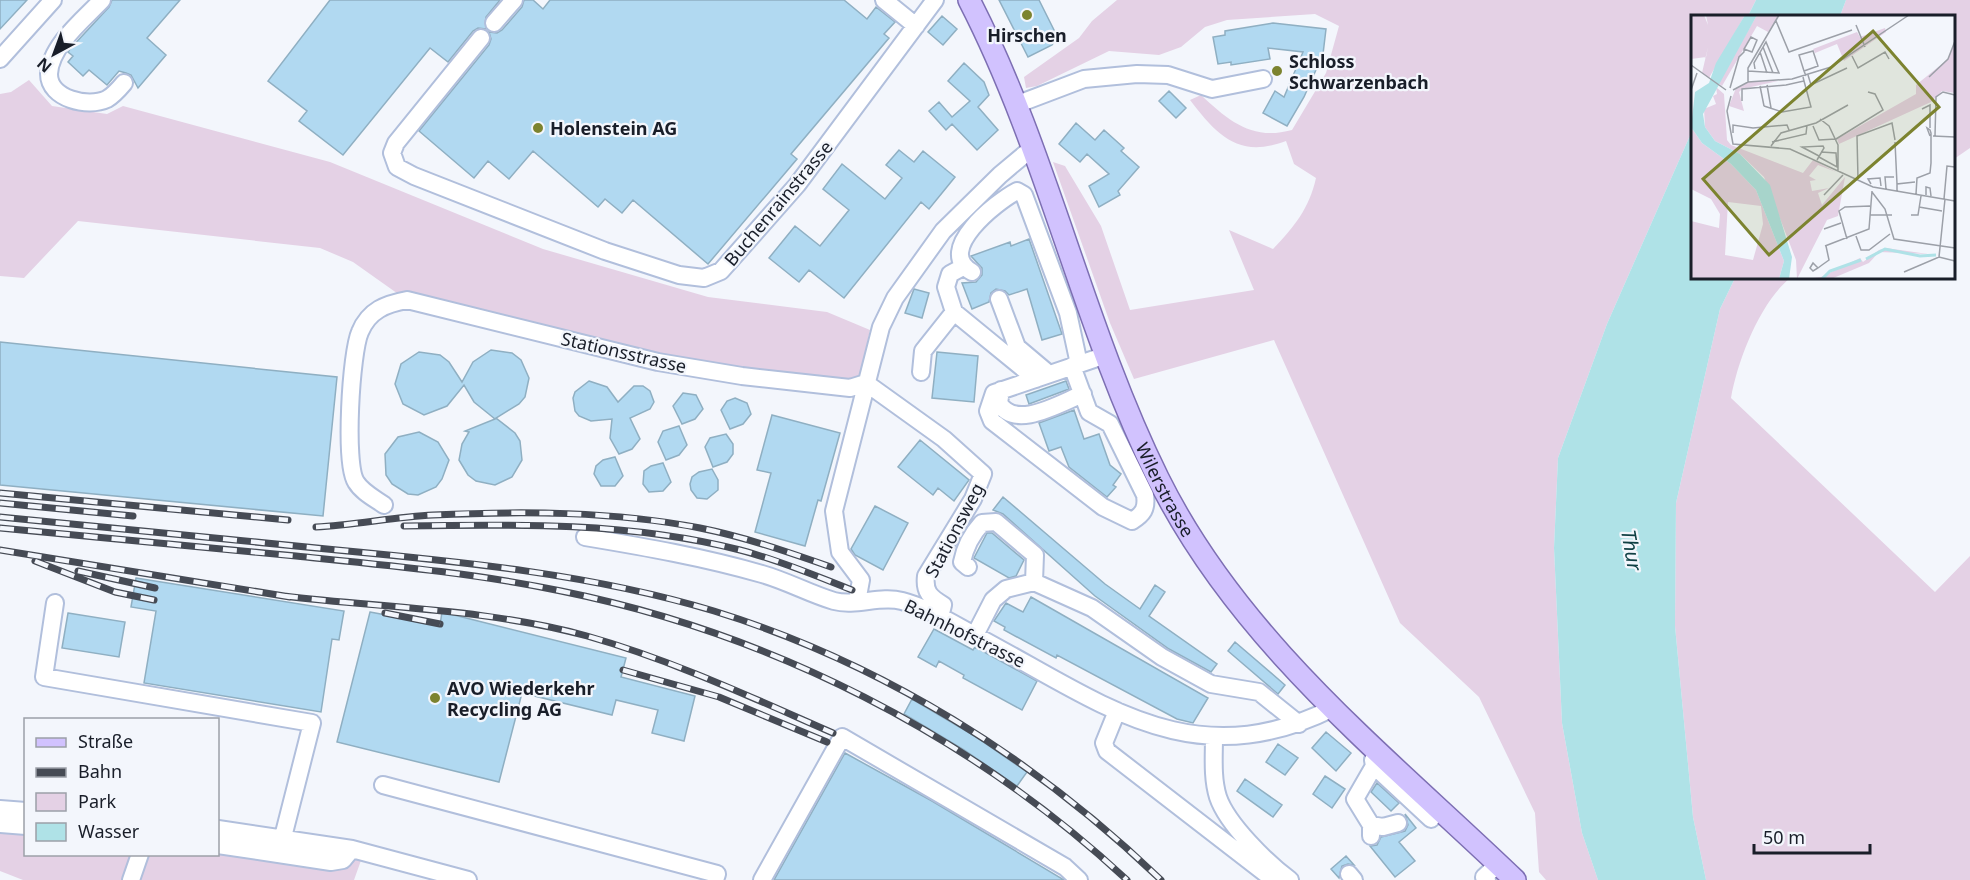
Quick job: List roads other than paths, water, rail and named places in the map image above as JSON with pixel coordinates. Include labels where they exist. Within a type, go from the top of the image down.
[{"type":"main road","name":"Wilerstrasse","points":[[969,0],[1018,104],[1106,355],[1159,479],[1196,543],[1251,621],[1287,663],[1333,708],[1377,759],[1487,875],[1515,880]]},
{"type":"street","points":[[0,59],[53,0]]},
{"type":"street","points":[[102,0],[56,52],[49,72],[51,84],[57,93],[68,99],[99,101],[114,94],[124,83]]},
{"type":"street","points":[[494,23],[514,0]]},
{"type":"street","points":[[884,0],[916,26]]},
{"type":"street","name":"Buchenrainstrasse","points":[[481,38],[396,143],[392,153],[397,167],[605,251],[695,278],[713,276],[722,271],[797,185],[935,0]]},
{"type":"street","points":[[1018,104],[1084,79],[1168,75],[1212,88],[1263,79]]},
{"type":"street","points":[[857,602],[861,580],[840,552],[834,511],[881,327],[911,272],[943,231],[968,205],[1025,154],[1034,151]]},
{"type":"street","points":[[1042,376],[954,312],[946,287],[950,274],[968,269],[960,259],[960,248],[976,222],[1017,191],[1024,195],[1071,323],[1075,365],[1089,412],[1110,424],[1145,495],[1146,505],[1142,515],[1132,521],[1103,507],[992,421],[988,411],[994,393],[1042,376],[1075,365],[1106,355]]},
{"type":"street","points":[[999,299],[1017,347],[1042,376]]},
{"type":"street","name":"Stationsstrasse","points":[[384,505],[367,494],[355,481],[349,458],[354,352],[360,331],[370,315],[384,304],[407,300],[658,362],[732,374],[850,388],[866,383]]},
{"type":"street","points":[[921,372],[923,351],[954,312]]},
{"type":"street","name":"Stationsweg","points":[[866,383],[887,395],[944,439],[983,474],[973,500],[926,576],[928,594],[943,604],[940,617]]},
{"type":"street","points":[[1001,390],[999,403],[1003,410],[1010,415],[1022,417],[1083,394]]},
{"type":"street","points":[[969,567],[962,562],[964,549],[982,523],[996,522],[1035,555],[1034,582]]},
{"type":"street","name":"Bahnhofstrasse","points":[[585,537],[682,553],[765,574],[836,602],[901,600],[940,617],[1117,711],[1152,726],[1192,736],[1234,738],[1271,733],[1299,724],[1333,708]]},
{"type":"street","points":[[975,635],[993,600],[1006,589],[1034,582],[1092,608],[1162,657],[1210,684],[1259,692],[1299,724]]},
{"type":"street","points":[[55,603],[44,677],[312,723],[283,837]]},
{"type":"street","points":[[1117,711],[1104,743],[1107,751],[1273,875],[1290,880]]},
{"type":"street","points":[[762,880],[842,737],[1065,867],[1079,880]]},
{"type":"street","points":[[1214,737],[1214,778],[1218,798],[1228,816],[1273,875]]},
{"type":"street","points":[[1398,823],[1371,830],[1355,799],[1377,759],[1431,819]]},
{"type":"street","points":[[383,785],[717,874],[715,880]]},
{"type":"street","points":[[0,809],[24,811]]},
{"type":"street","points":[[0,824],[24,826]]},
{"type":"street","points":[[219,829],[352,849],[468,880]]},
{"type":"street","points":[[219,845],[331,862],[343,860],[352,849]]},
{"type":"street","points":[[131,880],[140,856]]},
{"type":"water","points":[[1756,0],[1846,0],[1840,15],[1748,15]]},
{"type":"water","name":"Thur","points":[[1691,133],[1691,279],[1735,279],[1720,309],[1676,503],[1675,626],[1693,817],[1706,880],[1598,880],[1582,833],[1562,723],[1554,548],[1558,458],[1607,324]]},
{"type":"railway","points":[[0,493],[288,520]]},
{"type":"railway","points":[[0,503],[133,516]]},
{"type":"railway","points":[[316,527],[433,515],[500,513],[601,515],[700,528],[766,545],[831,567]]},
{"type":"railway","points":[[0,517],[527,571],[668,598],[714,611],[776,632],[837,658],[953,719],[1008,755],[1061,794],[1161,880]]},
{"type":"railway","points":[[404,526],[531,525],[657,534],[755,554],[852,590]]},
{"type":"railway","points":[[0,528],[363,563],[495,579],[561,591],[639,610],[716,633],[791,663],[864,697],[934,736],[1002,780],[1066,828],[1127,880]]},
{"type":"railway","points":[[0,550],[290,597]]},
{"type":"railway","points":[[35,561],[115,592],[154,600]]},
{"type":"railway","points":[[78,571],[155,588]]},
{"type":"railway","points":[[284,596],[436,610],[512,620],[587,636],[681,668],[833,733]]},
{"type":"railway","points":[[385,613],[440,624]]},
{"type":"railway","points":[[623,670],[719,697],[827,742]]},
{"type":"place","name":"Hirschen","points":[[1027,15]]},
{"type":"place","name":"Schloss Schwarzenbach","points":[[1277,71]]},
{"type":"place","name":"Holenstein AG","points":[[538,128]]},
{"type":"place","name":"AVO Wiederkehr Recycling AG","points":[[435,698]]}]
